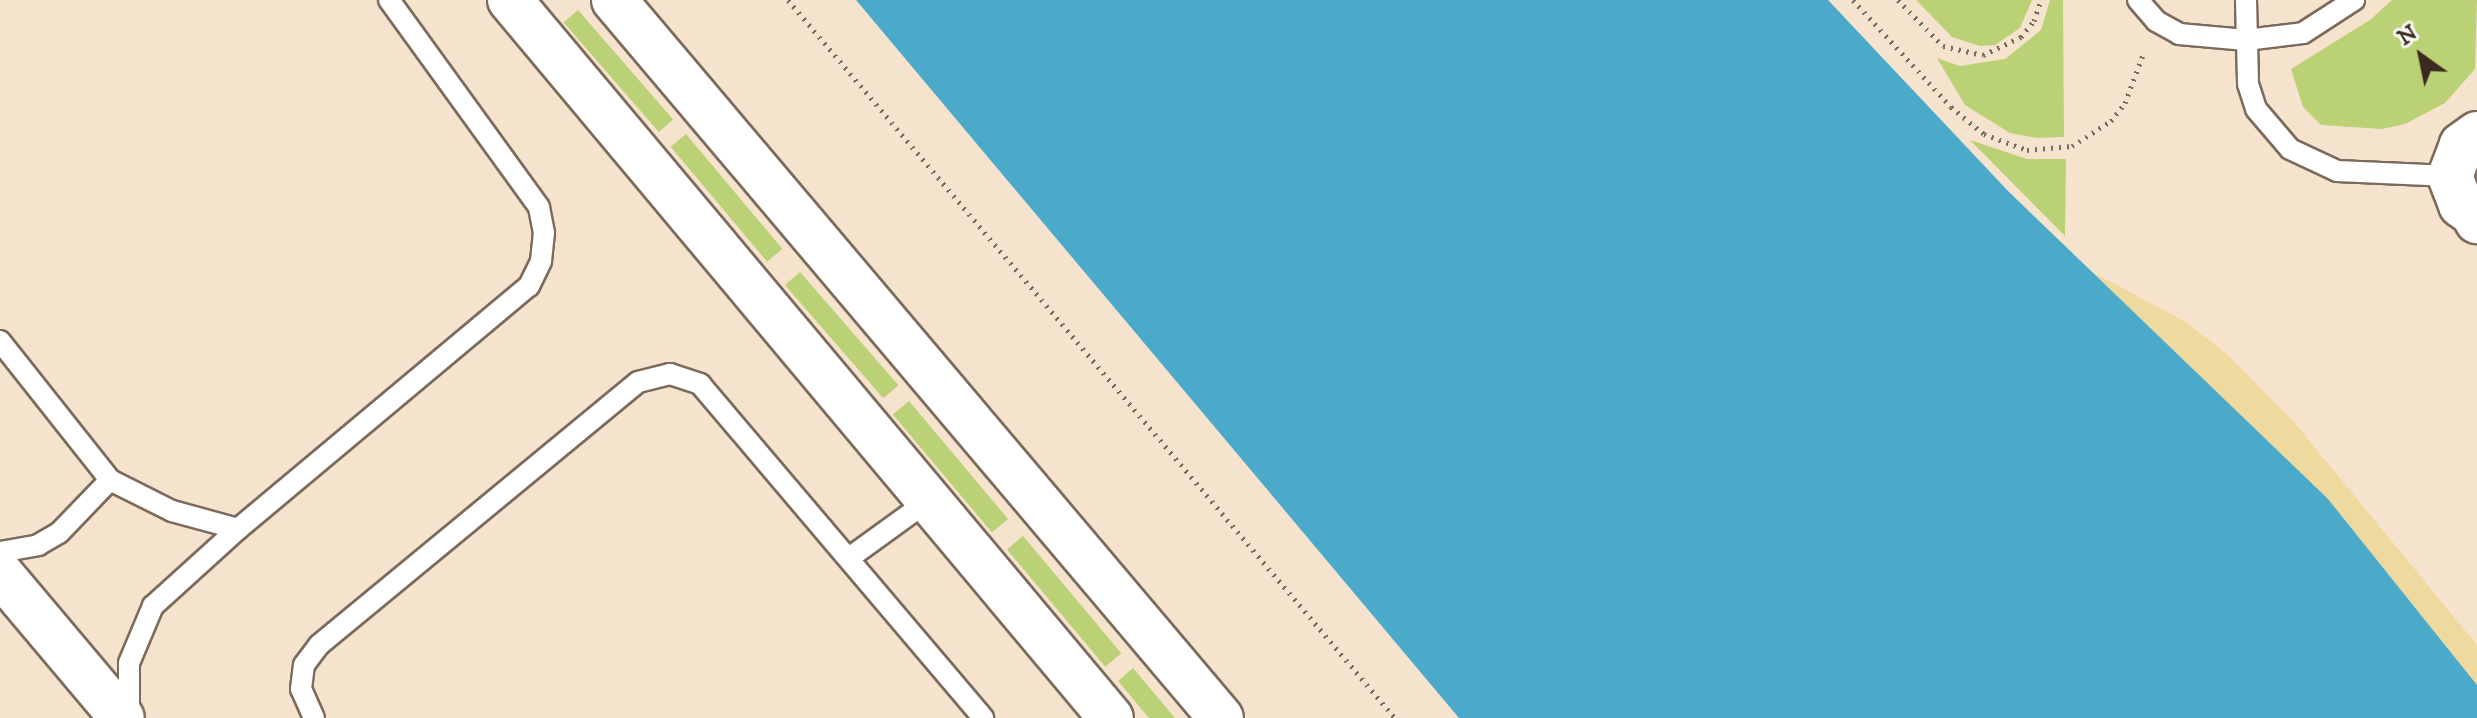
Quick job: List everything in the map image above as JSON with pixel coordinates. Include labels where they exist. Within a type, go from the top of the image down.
[{"type":"main road","points":[[510,0],[1111,718]]},
{"type":"main road","points":[[614,0],[1221,718]]},
{"type":"main road","points":[[2476,217],[2461,205],[2450,176],[2462,145],[2477,134]]},
{"type":"main road","points":[[0,573],[122,718]]},
{"type":"lane","points":[[129,718],[129,663],[153,606],[238,529],[529,286],[541,261],[544,233],[539,207],[389,0]]},
{"type":"lane","points":[[2138,0],[2156,21],[2192,38],[2246,40],[2303,33],[2354,0]]},
{"type":"lane","points":[[2246,0],[2248,84],[2256,109],[2290,149],[2337,171],[2450,176]]},
{"type":"lane","points":[[0,341],[110,480],[172,511],[238,529]]},
{"type":"lane","points":[[314,718],[301,689],[304,665],[319,645],[638,382],[670,374],[700,384],[983,718]]},
{"type":"lane","points":[[0,552],[38,545],[59,533],[110,480]]},
{"type":"lane","points":[[849,558],[929,500]]},
{"type":"path","points":[[788,0],[1395,718]]},
{"type":"path","points":[[1853,0],[1951,107],[1984,134],[2027,150],[2072,146],[2111,121],[2125,103],[2156,21]]},
{"type":"path","points":[[1898,0],[1943,46],[1983,55],[2021,37],[2034,21],[2041,0]]},
{"type":"green space","points":[[1916,0],[2032,0],[2020,28],[1995,45],[1980,46],[1952,37]]},
{"type":"green space","points":[[2050,0],[2063,0],[2064,137],[2037,138],[2010,133],[1965,105],[1937,58],[1960,66],[2005,59],[2041,30]]},
{"type":"green space","points":[[2392,0],[2477,0],[2475,69],[2445,103],[2405,124],[2382,129],[2321,125],[2303,107],[2291,69],[2370,20]]},
{"type":"green space","points":[[578,10],[673,119],[659,132],[564,22]]},
{"type":"green space","points":[[686,134],[782,249],[767,262],[671,147]]},
{"type":"green space","points":[[1970,140],[2027,159],[2066,159],[2065,236]]},
{"type":"green space","points":[[800,272],[898,385],[883,398],[785,285]]},
{"type":"green space","points":[[909,401],[1008,519],[992,532],[893,414]]},
{"type":"green space","points":[[1023,536],[1121,653],[1105,667],[1007,549]]},
{"type":"green space","points":[[1133,668],[1175,718],[1149,718],[1118,681]]},
{"type":"sand","points":[[2092,272],[2186,322],[2228,355],[2293,421],[2477,645],[2477,685],[2328,499]]},
{"type":"water","points":[[856,0],[1828,0],[2009,192],[2328,499],[2477,685],[2477,718],[1459,718]]}]
